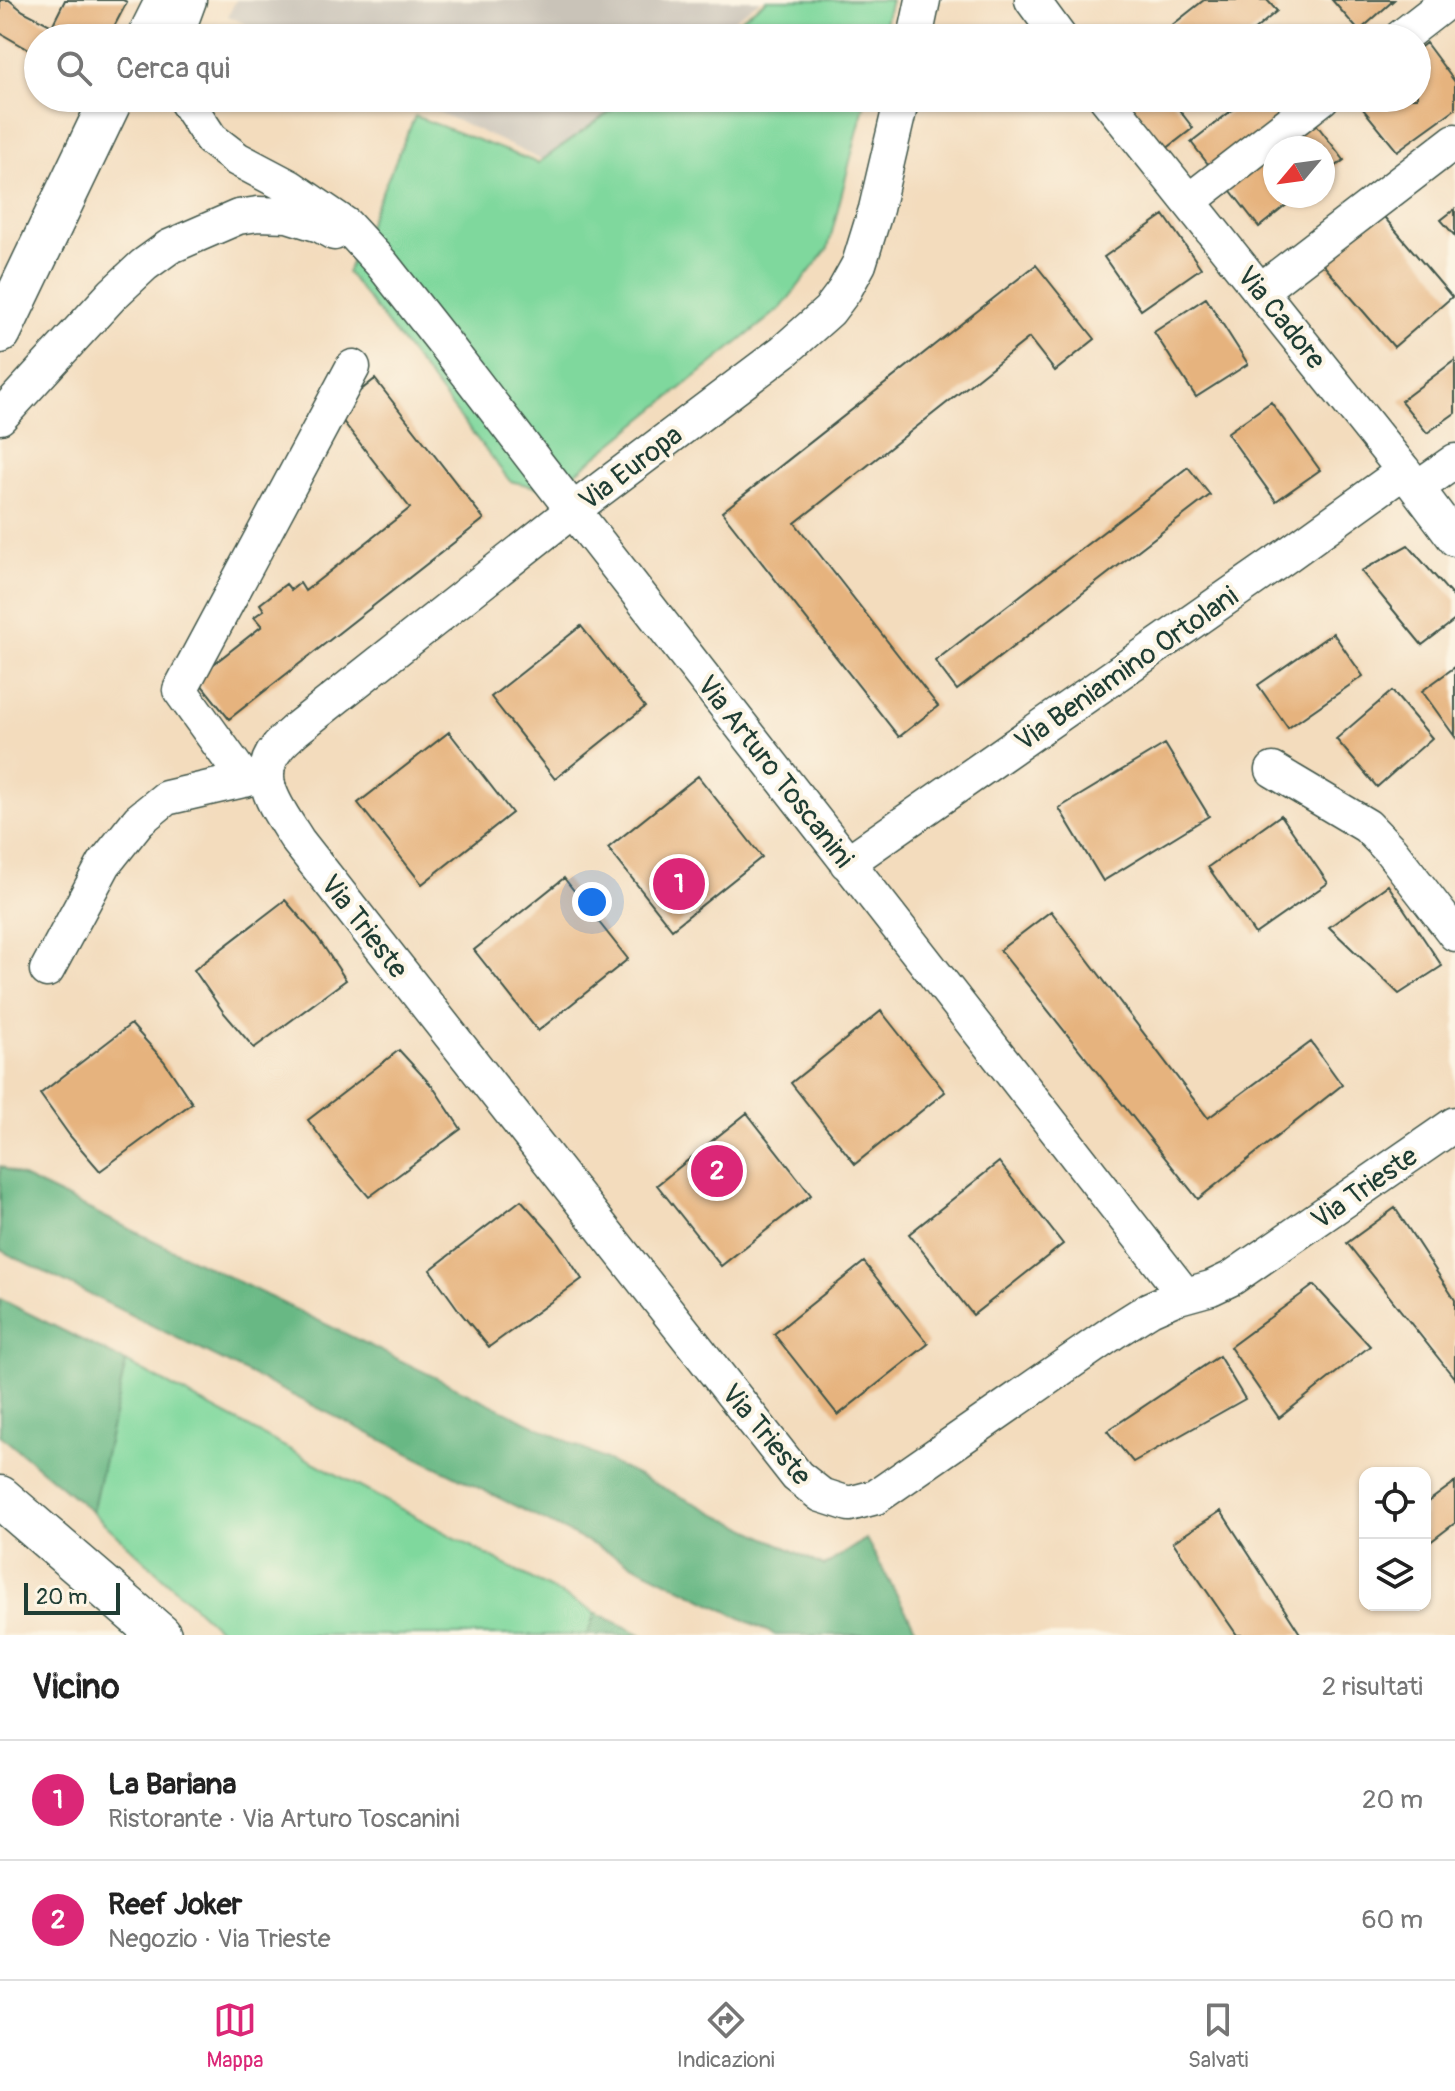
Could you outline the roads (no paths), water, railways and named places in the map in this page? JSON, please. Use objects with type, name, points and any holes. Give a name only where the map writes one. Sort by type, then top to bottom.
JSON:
[{"type":"main road","points":[[142,24],[152,0]]},
{"type":"main road","points":[[155,24],[167,0]]},
{"type":"main road","points":[[0,332],[105,112]]},
{"type":"main road","points":[[0,1497],[160,1635]]},
{"type":"street","points":[[180,24],[189,0]]},
{"type":"street","points":[[918,24],[923,0]]},
{"type":"street","points":[[1032,0],[1050,24]]},
{"type":"street","points":[[1418,24],[1449,0]]},
{"type":"street","name":"Via Arturo Toscanini","points":[[192,112],[211,139],[237,159],[290,187],[346,225],[382,264],[1185,1295]]},
{"type":"street","name":"Via Europa","points":[[256,777],[275,750],[295,730],[573,510],[784,351],[829,311],[859,264],[876,209],[899,112]]},
{"type":"street","name":"Via Cadore","points":[[1117,112],[1455,539]]},
{"type":"street","points":[[1189,201],[1304,112]]},
{"type":"street","points":[[1261,290],[1455,141]]},
{"type":"street","name":"Via Arturo Toscanini","points":[[0,417],[113,294],[144,265],[169,247],[207,229],[238,217],[288,215],[320,225],[365,248]]},
{"type":"street","name":"Via Trieste","points":[[353,367],[180,690],[269,793],[298,841],[797,1476],[821,1495],[849,1504],[876,1497],[1115,1331],[1150,1309],[1232,1278],[1455,1124]]},
{"type":"street","name":"Via Beniamino Ortolani","points":[[847,863],[1286,556],[1411,480],[1455,461]]},
{"type":"street","points":[[1273,770],[1367,826],[1391,851],[1455,934]]},
{"type":"street","points":[[47,970],[104,864],[139,820],[166,798],[256,777]]},
{"type":"place","name":"La Bariana","points":[[679,884]]},
{"type":"place","name":"Reef Joker","points":[[717,1171]]}]
